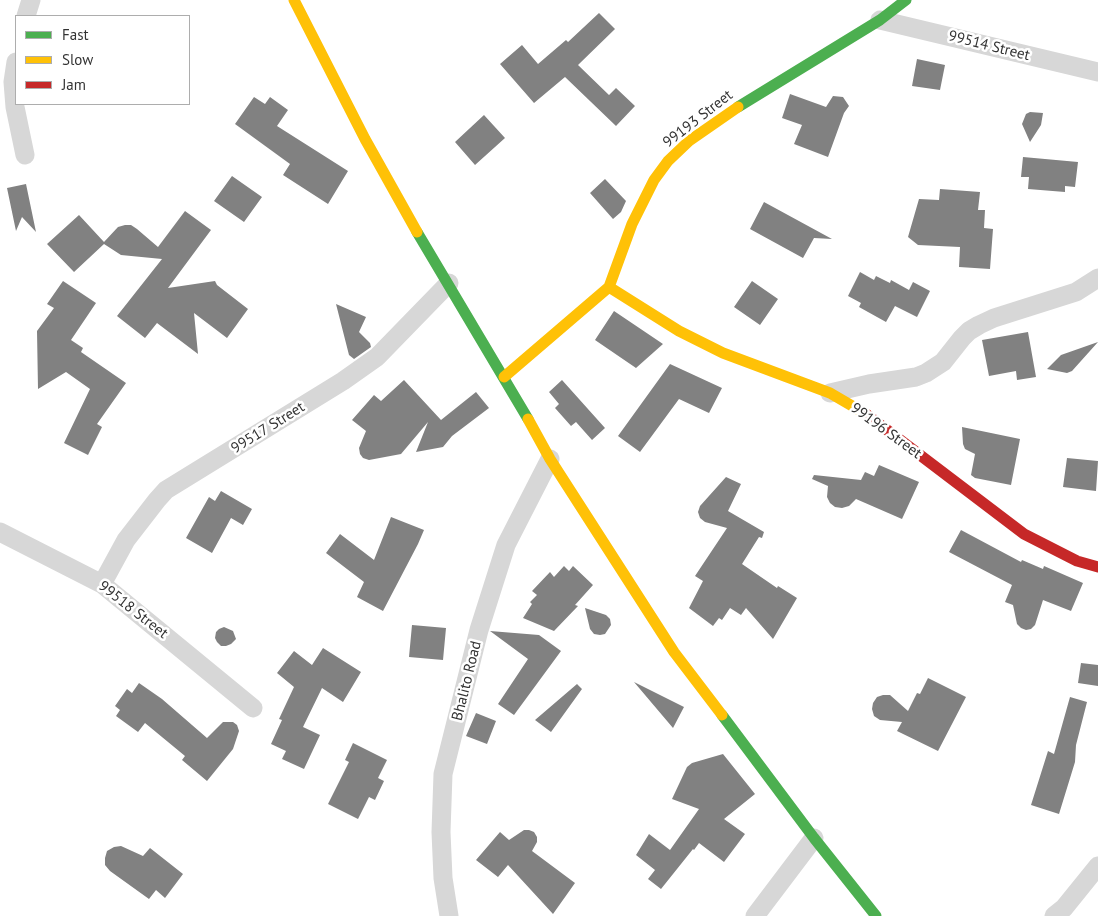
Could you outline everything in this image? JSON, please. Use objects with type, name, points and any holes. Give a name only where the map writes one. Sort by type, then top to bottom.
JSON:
[{"type":"street","points":[[26,15],[31,0]]},
{"type":"street","points":[[294,0],[365,139],[550,459],[674,652],[814,838],[876,916]]},
{"type":"street","name":"99193 Street","points":[[609,287],[622,249],[642,203],[654,180],[668,161],[689,141],[726,114],[880,20],[906,0]]},
{"type":"street","name":"99514 Street","points":[[880,20],[1098,72]]},
{"type":"street","points":[[15,69],[13,82],[14,107],[25,155]]},
{"type":"street","points":[[830,392],[916,377],[926,373],[943,362],[962,338],[979,325],[994,318],[1076,292],[1098,278]]},
{"type":"street","name":"99517 Street","points":[[102,584],[126,540],[166,490],[343,381],[378,357],[449,283]]},
{"type":"street","points":[[504,377],[609,287]]},
{"type":"street","name":"99196 Street","points":[[609,287],[679,331],[723,353],[830,392],[864,412],[1024,534],[1078,561],[1098,567]]},
{"type":"street","name":"Bhalito Road","points":[[448,916],[443,878],[441,832],[443,774],[480,630],[506,545],[550,459]]},
{"type":"street","name":"99518 Street","points":[[0,532],[102,584],[253,708]]},
{"type":"street","points":[[755,916],[814,838]]},
{"type":"street","points":[[1054,916],[1064,908],[1098,866]]},
{"type":"building","points":[[599,13],[615,29],[578,65],[609,95],[616,88],[635,106],[616,126],[565,77],[534,103],[500,64],[522,45],[538,64],[566,40],[568,42]]},
{"type":"building","points":[[917,59],[945,65],[940,90],[912,86]]},
{"type":"building","points":[[790,94],[826,107],[833,96],[843,97],[849,106],[844,113],[828,157],[794,144],[802,125],[782,118]]},
{"type":"building","points":[[254,97],[265,104],[270,97],[288,110],[277,126],[348,171],[328,204],[283,175],[290,164],[235,124]]},
{"type":"building","points":[[1030,112],[1043,113],[1041,125],[1030,142],[1022,124],[1026,114]]},
{"type":"building","points":[[484,115],[505,138],[475,165],[455,142]]},
{"type":"building","points":[[1023,157],[1078,162],[1075,187],[1065,186],[1065,192],[1028,189],[1029,177],[1021,177]]},
{"type":"building","points":[[232,176],[262,197],[244,222],[214,201]]},
{"type":"building","points":[[605,179],[626,201],[621,212],[613,219],[590,193]]},
{"type":"building","points":[[26,184],[36,232],[22,217],[16,231],[7,188]]},
{"type":"building","points":[[940,189],[980,192],[978,210],[985,210],[984,228],[993,229],[990,269],[959,267],[960,247],[918,245],[908,237],[919,199],[939,200]]},
{"type":"building","points":[[764,202],[832,239],[814,238],[803,258],[750,229]]},
{"type":"building","points":[[185,211],[211,230],[168,288],[215,281],[217,285],[248,309],[227,338],[194,313],[198,354],[157,323],[145,338],[117,316],[162,259],[121,255],[104,244],[74,272],[47,244],[79,215],[104,242],[118,227],[131,225],[158,247]]},
{"type":"building","points":[[860,272],[874,280],[876,276],[890,283],[891,280],[909,290],[913,282],[930,291],[917,317],[895,306],[886,322],[859,307],[861,303],[848,296]]},
{"type":"building","points":[[63,281],[96,303],[71,340],[83,348],[81,352],[126,383],[97,424],[102,427],[88,455],[64,443],[90,389],[66,372],[38,389],[37,331],[54,308],[47,304]]},
{"type":"building","points":[[752,281],[778,299],[760,325],[734,307]]},
{"type":"building","points":[[336,304],[366,317],[359,332],[370,343],[371,347],[354,359],[349,355]]},
{"type":"building","points":[[614,311],[663,344],[636,368],[595,340]]},
{"type":"building","points":[[1028,332],[1036,377],[1017,380],[1016,371],[989,376],[982,340]]},
{"type":"building","points":[[1098,342],[1072,371],[1067,373],[1047,369],[1061,355]]},
{"type":"building","points":[[670,364],[722,388],[709,413],[679,399],[640,452],[618,436]]},
{"type":"building","points":[[404,380],[441,420],[476,392],[489,408],[452,436],[443,447],[416,452],[428,422],[401,454],[369,460],[363,458],[359,448],[366,431],[352,420],[374,395],[381,401]]},
{"type":"building","points":[[562,380],[605,428],[592,440],[576,422],[571,426],[555,408],[559,404],[549,392]]},
{"type":"building","points":[[962,427],[1020,439],[1011,485],[975,478],[971,475],[975,454],[965,449]]},
{"type":"building","points":[[1067,458],[1098,461],[1096,491],[1063,487]]},
{"type":"building","points":[[879,465],[919,482],[902,519],[856,499],[849,506],[835,507],[827,497],[828,486],[812,479],[814,475],[861,480],[865,472],[874,476]]},
{"type":"building","points":[[726,477],[741,484],[728,511],[764,532],[762,538],[759,537],[742,564],[777,588],[778,586],[797,598],[773,639],[746,608],[741,615],[730,608],[722,620],[719,618],[713,626],[689,608],[703,581],[695,576],[727,528],[705,522],[700,518],[698,512],[700,506]]},
{"type":"building","points":[[221,491],[252,509],[243,525],[231,518],[212,553],[186,538],[209,497],[215,501]]},
{"type":"building","points":[[391,517],[424,530],[383,611],[357,597],[364,582],[326,553],[340,534],[374,560]]},
{"type":"building","points":[[961,530],[1021,562],[1022,560],[1043,569],[1044,566],[1083,583],[1071,611],[1043,600],[1035,625],[1031,629],[1021,628],[1017,624],[1013,605],[1005,602],[1012,585],[949,552]]},
{"type":"building","points":[[564,566],[569,571],[573,566],[593,585],[575,605],[578,606],[554,631],[523,618],[532,604],[530,602],[537,595],[532,591],[550,572],[554,577]]},
{"type":"building","points":[[585,608],[606,615],[610,619],[611,625],[605,634],[594,634],[590,629]]},
{"type":"building","points":[[412,625],[446,628],[443,660],[409,657]]},
{"type":"building","points":[[224,627],[233,631],[236,639],[231,644],[221,646],[215,638],[216,632]]},
{"type":"building","points":[[490,631],[539,635],[561,651],[514,715],[498,704],[528,659]]},
{"type":"building","points":[[323,648],[361,672],[343,702],[322,688],[303,727],[320,735],[304,769],[282,759],[286,751],[271,744],[282,720],[279,719],[294,687],[277,673],[294,651],[312,665]]},
{"type":"building","points":[[1081,663],[1098,665],[1098,686],[1078,683]]},
{"type":"building","points":[[928,678],[966,697],[938,751],[897,731],[902,722],[880,720],[874,716],[872,709],[877,697],[890,695],[908,711],[917,693],[920,694]]},
{"type":"building","points":[[634,682],[684,707],[673,728]]},
{"type":"building","points":[[139,683],[162,699],[207,738],[223,722],[233,722],[237,725],[239,731],[233,749],[207,781],[182,760],[185,756],[145,723],[138,732],[116,716],[120,710],[115,706],[127,689],[132,693]]},
{"type":"building","points":[[577,684],[582,689],[551,732],[535,720]]},
{"type":"building","points":[[1070,697],[1087,702],[1076,745],[1075,762],[1059,814],[1031,805],[1048,751],[1054,754]]},
{"type":"building","points":[[476,713],[496,721],[487,744],[466,736]]},
{"type":"building","points":[[353,743],[387,760],[378,778],[384,781],[375,800],[369,797],[358,819],[328,804],[349,762],[345,760]]},
{"type":"building","points":[[723,754],[755,794],[724,819],[745,834],[724,862],[699,843],[661,889],[648,879],[655,870],[636,855],[649,834],[670,850],[699,809],[672,799],[687,767],[692,763]]},
{"type":"building","points":[[524,830],[534,832],[537,837],[537,842],[532,851],[575,883],[553,914],[508,865],[498,877],[476,860],[500,832],[509,840]]},
{"type":"building","points":[[121,846],[143,856],[150,848],[183,874],[165,898],[156,890],[149,899],[110,871],[105,865],[107,851]]},
{"type":"traffic: fast","points":[[738,107],[880,20],[906,0]]},
{"type":"traffic: fast","points":[[417,232],[528,419]]},
{"type":"traffic: fast","points":[[722,715],[814,838],[876,916]]},
{"type":"traffic: slow","points":[[294,0],[365,139],[417,232]]},
{"type":"traffic: slow","points":[[504,377],[609,287],[632,224],[654,180],[668,161],[689,141],[738,107]]},
{"type":"traffic: slow","points":[[609,287],[679,331],[723,353],[830,393],[866,414]]},
{"type":"traffic: slow","points":[[528,419],[550,459],[674,652],[722,715]]},
{"type":"traffic: jam","points":[[866,414],[1024,534],[1077,561],[1098,567]]}]
